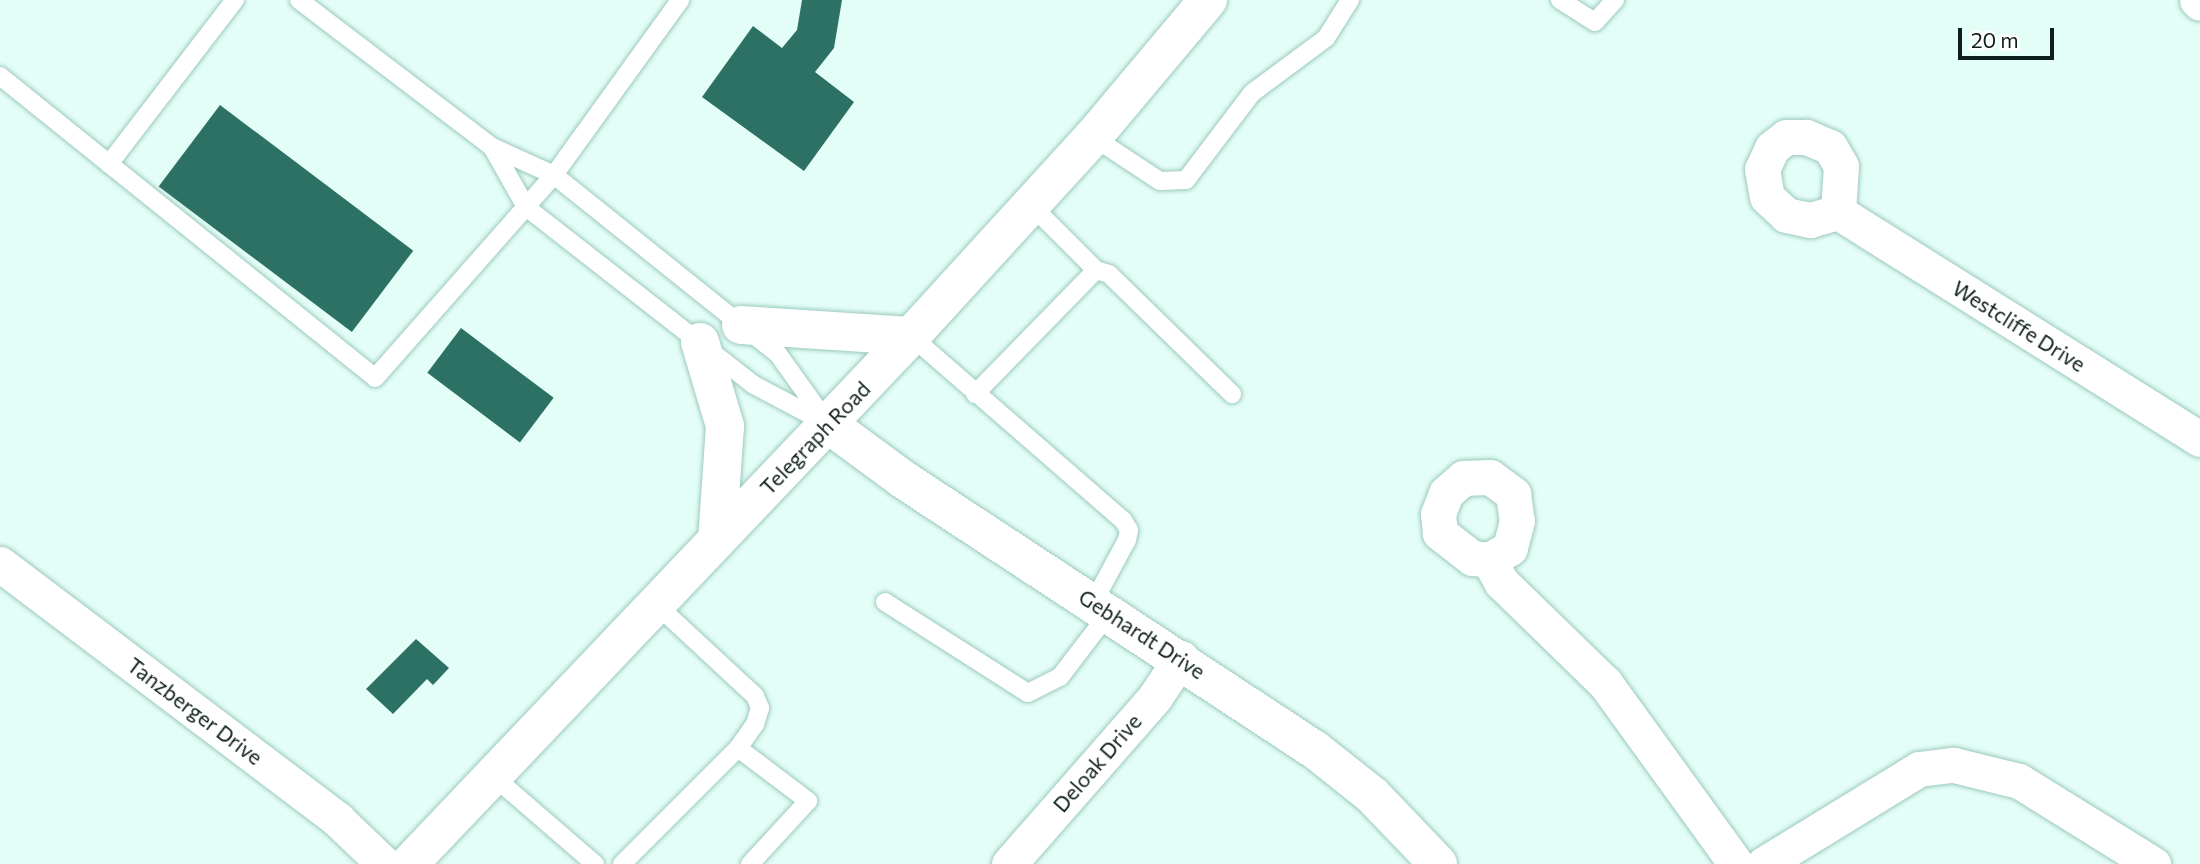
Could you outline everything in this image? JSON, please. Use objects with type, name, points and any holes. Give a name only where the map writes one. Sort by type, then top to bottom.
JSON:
[{"type":"main road","name":"Telegraph Road","points":[[410,864],[911,336],[1093,137],[1208,0]]},
{"type":"main road","points":[[741,325],[911,336]]},
{"type":"main road","points":[[700,342],[725,426],[718,539]]},
{"type":"main road","name":"Gebhardt Drive","points":[[828,424],[904,480],[1181,658],[1314,748],[1373,796],[1438,864]]},
{"type":"street","name":"Westcliffe Drive","points":[[1838,212],[2200,439]]},
{"type":"street","points":[[1489,560],[1502,583],[1605,683],[1737,864]]},
{"type":"street","name":"Tanzberger Drive","points":[[0,564],[338,820],[384,864]]},
{"type":"street","name":"Deloak Drive","points":[[1009,864],[1155,697],[1181,658]]},
{"type":"street","points":[[1763,864],[1919,769],[1954,765],[2019,781],[2153,864]]},
{"type":"lane","points":[[109,164],[235,0]]},
{"type":"lane","points":[[299,0],[492,147],[554,175],[778,354],[828,424]]},
{"type":"lane","points":[[0,76],[375,378],[554,175],[680,0]]},
{"type":"lane","points":[[1093,137],[1160,181],[1186,180],[1252,93],[1325,38],[1350,0]]},
{"type":"lane","points":[[1560,0],[1595,22],[1615,0]]},
{"type":"lane","points":[[492,147],[526,207],[754,385],[828,424]]},
{"type":"lane","points":[[1031,205],[1096,270],[1109,274],[1231,394]]},
{"type":"lane","points":[[975,394],[1096,270]]},
{"type":"lane","points":[[885,602],[1028,693],[1060,677],[1101,608],[1129,530],[1123,520],[911,336]]},
{"type":"lane","points":[[622,864],[738,748],[755,724],[760,708],[755,696],[657,605]]},
{"type":"lane","points":[[738,748],[807,802],[750,864]]},
{"type":"lane","points":[[492,776],[595,864]]},
{"type":"building","points":[[802,0],[842,0],[834,48],[815,72],[854,102],[804,171],[702,97],[753,26],[782,48],[797,30]]},
{"type":"building","points":[[220,105],[413,251],[352,332],[159,186]]},
{"type":"building","points":[[461,328],[554,398],[520,443],[427,373]]},
{"type":"building","points":[[416,639],[449,668],[433,685],[427,679],[393,714],[366,689]]}]
